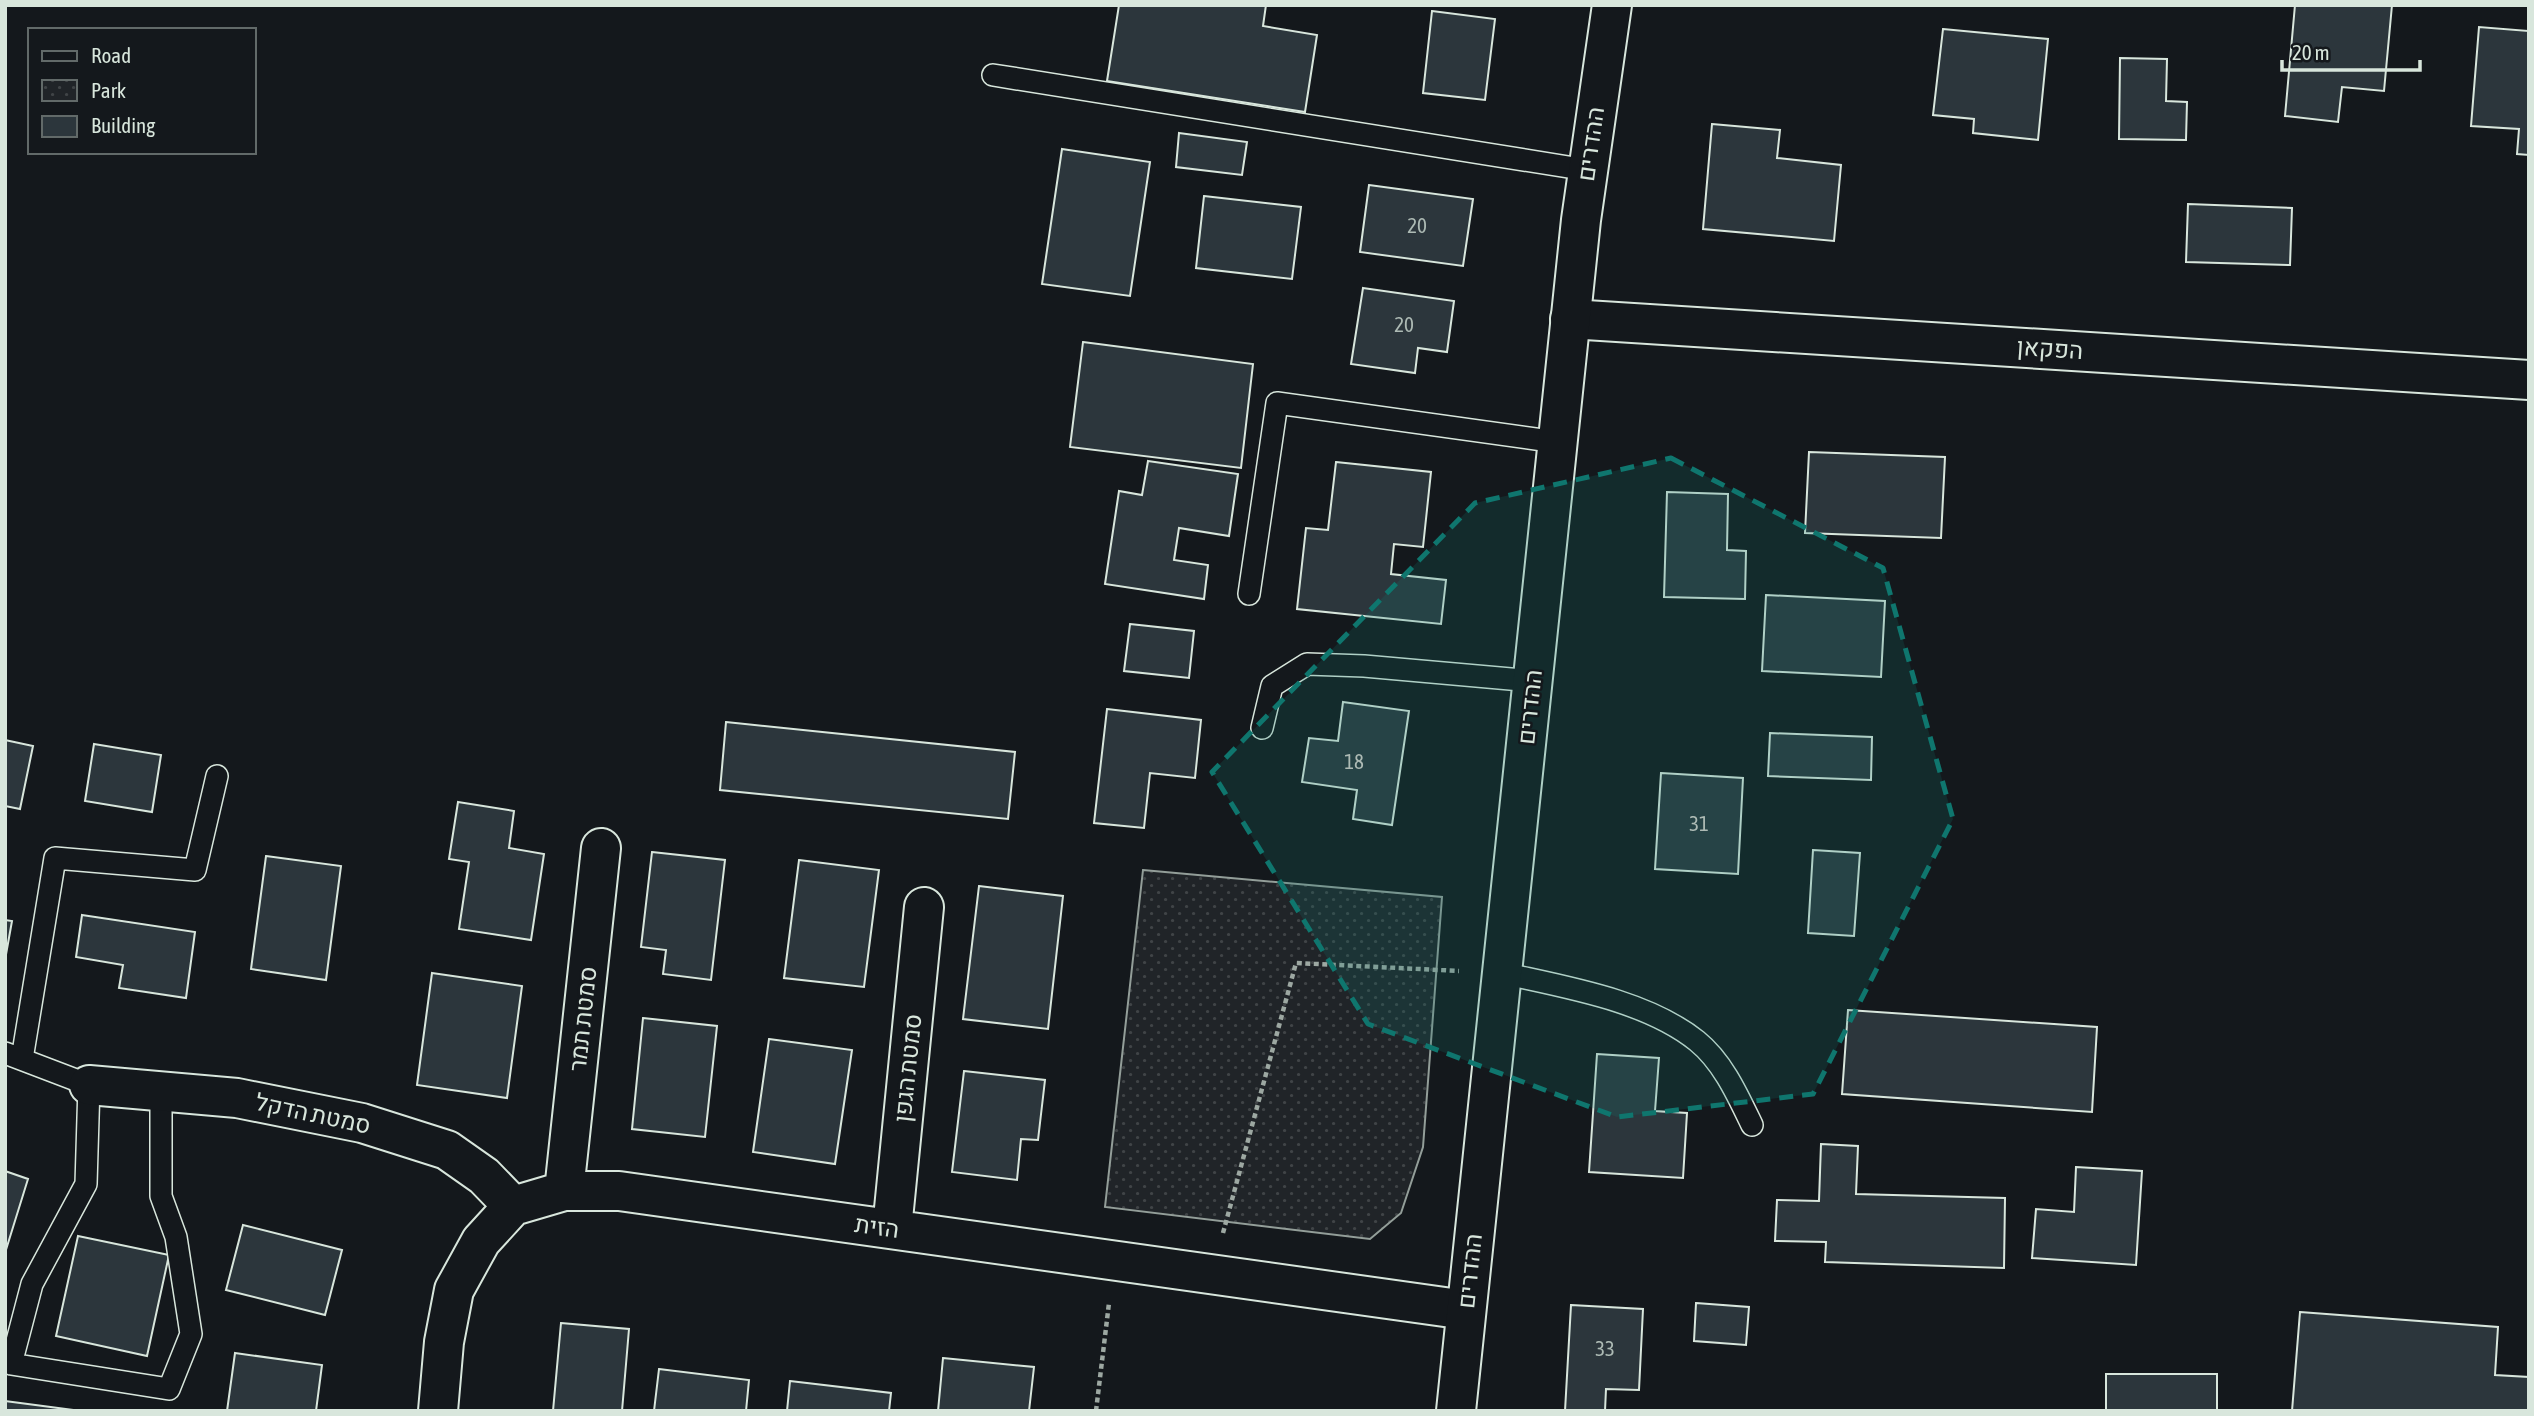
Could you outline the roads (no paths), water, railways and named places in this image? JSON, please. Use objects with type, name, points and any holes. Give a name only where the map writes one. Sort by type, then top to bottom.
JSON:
[{"type":"street","name":"ההדרים","points":[[1456,1411],[1570,319],[1587,170],[1612,5]]},
{"type":"street","name":"הפקאן","points":[[1570,319],[2529,380]]},
{"type":"street","name":"סמטת תמר","points":[[564,1191],[601,848]]},
{"type":"street","name":"סמטת הגפן","points":[[892,1229],[924,907]]},
{"type":"street","name":"סמטת הדקל","points":[[89,1085],[237,1098],[362,1122],[447,1150],[484,1176],[513,1206]]},
{"type":"street","name":"הזית","points":[[513,1206],[564,1191],[619,1191],[1466,1310]]},
{"type":"street","points":[[438,1411],[444,1342],[454,1290],[481,1241],[513,1206]]},
{"type":"lane","points":[[993,75],[1587,170]]},
{"type":"lane","points":[[1249,594],[1277,403],[1557,442]]},
{"type":"lane","points":[[1262,728],[1272,686],[1307,664],[1364,666],[1532,681]]},
{"type":"lane","points":[[161,1091],[161,1196],[176,1237],[191,1334],[169,1389],[10,1364],[32,1284],[86,1184],[89,1085],[13,1056],[55,858],[195,870],[217,776]]},
{"type":"lane","points":[[1502,973],[1600,996],[1652,1014],[1698,1041],[1728,1077],[1752,1125]]}]
